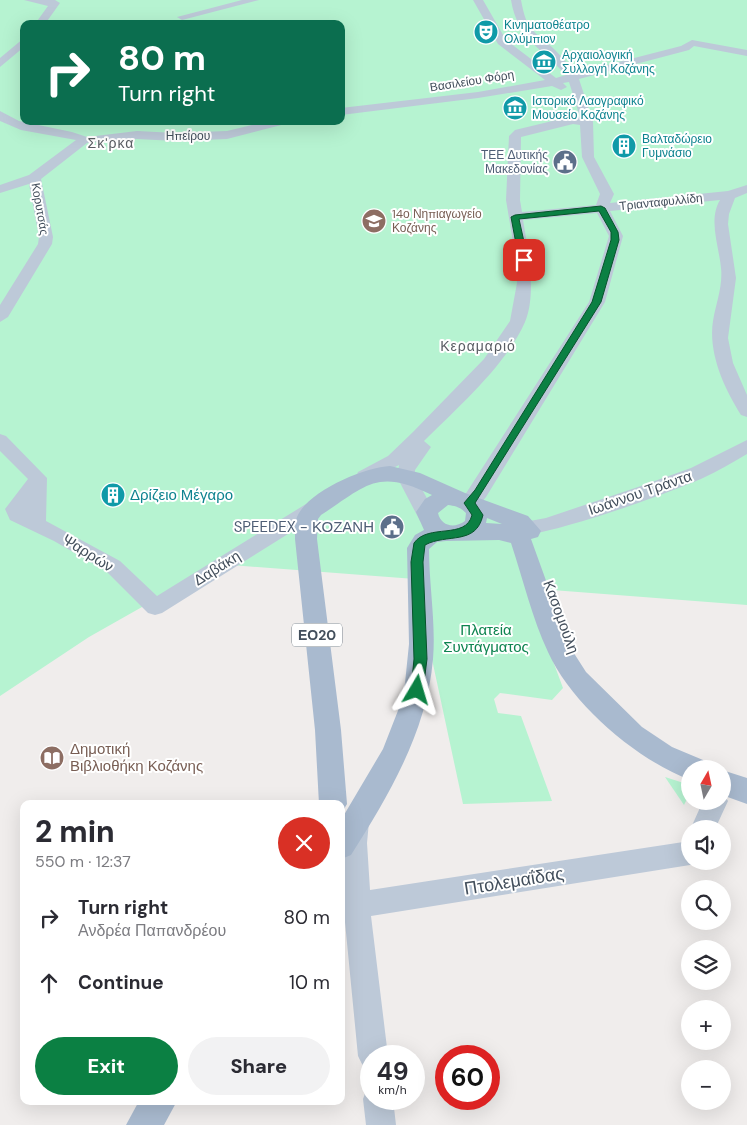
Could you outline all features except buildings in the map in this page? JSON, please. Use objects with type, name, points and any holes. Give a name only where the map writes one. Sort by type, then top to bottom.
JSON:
[{"type":"main road","points":[[313,509],[365,477],[384,474],[406,477],[520,522],[528,528]]},
{"type":"main road","points":[[348,817],[394,751],[417,690],[421,641],[418,548],[420,543],[428,537],[454,533],[473,528],[477,522],[476,512],[463,501],[444,498],[428,509],[427,516],[434,528],[454,533]]},
{"type":"main road","name":"ΕΟ20","points":[[313,509],[308,519],[306,539],[328,730],[344,800]]},
{"type":"main road","name":"Κασομούλη","points":[[528,528],[575,658],[610,698],[681,761]]},
{"type":"main road","name":"Κασομούλη","points":[[454,533],[501,532],[516,535],[523,544],[560,650],[577,679],[633,735],[656,751],[681,763]]},
{"type":"main road","name":"ΕΟ20","points":[[345,804],[348,817]]},
{"type":"main road","points":[[143,1125],[157,1105]]},
{"type":"street","points":[[30,0],[66,1]]},
{"type":"street","points":[[196,3],[183,12],[182,17],[254,0]]},
{"type":"street","points":[[478,0],[502,42],[574,99],[578,114],[573,120]]},
{"type":"street","points":[[463,501],[479,492],[597,302],[616,236],[604,203],[607,194],[588,157],[587,122],[573,77],[555,55],[530,37],[519,18],[516,0]]},
{"type":"street","points":[[42,20],[51,2]]},
{"type":"street","name":"Βασιλείου Φόρη","points":[[345,112],[478,96],[554,82],[685,48],[692,43],[747,53]]},
{"type":"street","points":[[0,64],[20,45]]},
{"type":"street","points":[[0,115],[14,125],[58,132],[84,140]]},
{"type":"street","points":[[365,477],[397,457],[449,406],[506,342],[520,315],[524,283],[524,260],[515,217],[512,175],[515,136],[519,133],[573,120],[587,122]]},
{"type":"street","name":"Ηπείρου","points":[[84,140],[137,135],[176,137],[227,135],[268,125]]},
{"type":"street","name":"Κορυτσάς","points":[[0,317],[45,244],[46,237],[34,178],[84,140]]},
{"type":"street","points":[[0,189],[34,178]]},
{"type":"street","name":"Τριανταφυλλίδη","points":[[515,217],[604,203],[623,206],[730,195],[747,189]]},
{"type":"street","points":[[730,195],[726,200],[721,220],[728,278],[721,313],[720,344],[731,379],[747,411]]},
{"type":"street","points":[[427,516],[406,477],[407,466],[445,416],[449,406]]},
{"type":"street","points":[[0,440],[38,478],[39,491],[35,519],[39,525]]},
{"type":"street","name":"Ιωάννου Τράντα","points":[[501,532],[547,525],[697,473],[747,446]]},
{"type":"street","name":"Ψαρρών","points":[[38,478],[15,509],[17,515],[113,566],[155,606]]},
{"type":"street","name":"Δαβάκη","points":[[155,606],[313,509]]},
{"type":"street","points":[[279,529],[294,528],[306,539]]},
{"type":"street","points":[[348,817],[347,879],[349,899],[371,1045]]},
{"type":"street","name":"Πτολεμαΐδας","points":[[349,899],[681,854]]},
{"type":"street","points":[[379,1110],[380,1125]]},
{"type":"green space","name":"Πλατεία Συντάγματος","points":[[0,0],[747,0],[747,605],[526,588],[563,688],[552,700],[500,693],[494,699],[498,713],[521,716],[552,801],[463,804],[430,650],[428,580],[218,564],[89,637],[0,696]]},
{"type":"green space","points":[[665,777],[681,782],[681,801]]},
{"type":"place","name":"Κινηματοθέατρο Ολύμπιον","points":[[486,32]]},
{"type":"place","name":"Αρχαιολογική Συλλογή Κοζάνης","points":[[544,62]]},
{"type":"place","name":"Ιστορικό Λαογραφικό Μουσείο Κοζάνης","points":[[515,108]]},
{"type":"place","name":"Βαλταδώρειο Γυμνάσιο","points":[[624,146]]},
{"type":"place","name":"ΤΕΕ Δυτικής Μακεδονίας","points":[[565,162]]},
{"type":"place","name":"14ο Νηπιαγωγείο Κοζάνης","points":[[374,221]]},
{"type":"place","name":"Δρίζειο Μέγαρο","points":[[113,495]]},
{"type":"place","name":"SPEEDEX - ΚΟΖΑΝΗ","points":[[392,527]]},
{"type":"place","name":"Δημοτική Βιβλιοθήκη Κοζάνης","points":[[52,758]]},
{"type":"district","name":"Σκ'ρκα","points":[[111,143]]},
{"type":"district","name":"Κεραμαριό","points":[[478,346]]},
{"type":"route","points":[[417,690],[421,659],[417,562],[420,543],[434,535],[466,532],[473,528],[477,522],[475,509],[470,503],[479,492],[597,302],[616,236],[601,208],[515,217],[524,260]]}]
